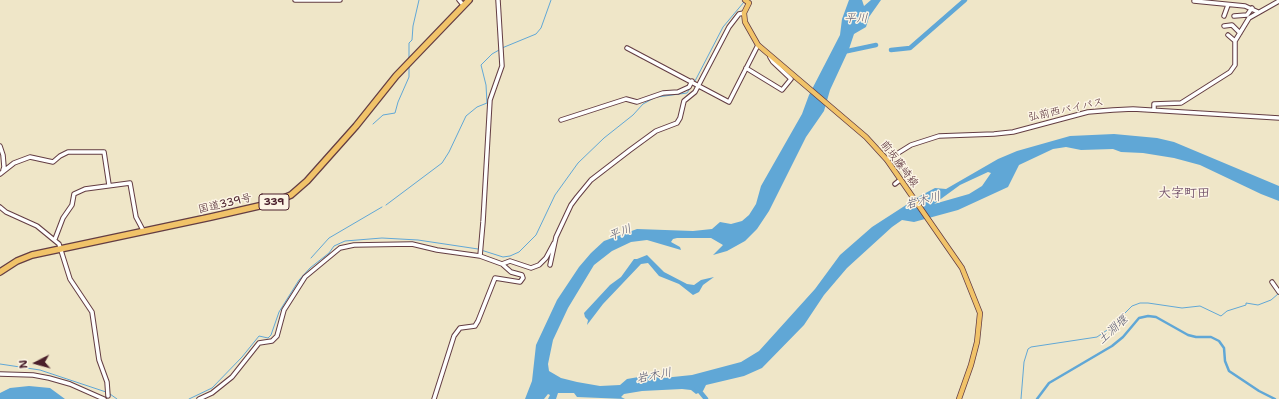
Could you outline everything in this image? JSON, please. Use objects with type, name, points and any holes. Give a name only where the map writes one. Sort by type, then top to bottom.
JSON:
[{"type":"highway","name":"国道339号","points":[[0,272],[10,264],[24,258],[272,203],[295,192],[356,126],[396,76],[469,0]]},
{"type":"main road","points":[[744,13],[748,1]]},
{"type":"main road","name":"前坂藤崎線","points":[[744,13],[747,27],[758,45],[770,57],[866,137],[887,160],[952,252],[965,273],[980,313],[977,342],[971,365],[959,399]]},
{"type":"street","points":[[295,0],[340,0]]},
{"type":"street","points":[[459,0],[464,6]]},
{"type":"street","points":[[480,256],[490,100],[502,66],[498,0]]},
{"type":"street","points":[[1224,16],[1234,0]]},
{"type":"street","points":[[1194,1],[1212,1],[1252,8],[1258,12]]},
{"type":"street","points":[[1154,110],[1154,104],[1181,104],[1230,72],[1235,65],[1235,41],[1249,18],[1279,1]]},
{"type":"street","points":[[1234,16],[1247,15],[1252,8]]},
{"type":"street","points":[[561,120],[626,99],[638,102],[662,93],[678,92],[689,87],[695,83],[728,27],[739,14],[744,13]]},
{"type":"street","points":[[1224,26],[1232,25],[1240,34]]},
{"type":"street","points":[[1228,35],[1235,41]]},
{"type":"street","points":[[627,48],[695,83],[726,102],[730,102],[758,45]]},
{"type":"street","points":[[746,68],[782,90],[791,79],[773,62],[770,57]]},
{"type":"street","points":[[502,264],[510,262],[531,268],[540,265],[554,244],[571,205],[591,180],[656,132],[677,122],[680,118],[684,101],[695,92],[695,83]]},
{"type":"street","name":"弘前西バイパス","points":[[887,160],[911,145],[939,136],[1013,132],[1088,112],[1107,110],[1154,110],[1279,118]]},
{"type":"street","points":[[0,146],[4,167],[1,173]]},
{"type":"street","points":[[1,173],[14,163],[30,157],[53,162],[68,152],[104,152],[109,185]]},
{"type":"street","points":[[895,184],[900,180]]},
{"type":"street","points":[[55,239],[63,218],[70,209],[74,194],[85,189],[130,183],[136,217],[144,232]]},
{"type":"street","points":[[0,207],[10,214],[37,226],[55,239],[61,249],[70,279],[92,312],[99,360],[107,382],[106,398],[70,384],[49,378],[33,375],[0,374]]},
{"type":"street","points":[[199,399],[212,393],[232,377],[260,343],[272,341],[277,336],[284,310],[305,277],[340,248],[346,246],[395,243],[412,244],[437,250],[480,256],[502,264],[511,272],[522,275],[523,278],[520,282],[495,278],[483,312],[478,321],[474,326],[460,328],[454,336],[434,399]]},
{"type":"street","points":[[550,266],[554,244]]},
{"type":"street","points":[[1272,282],[1279,292]]},
{"type":"water","name":"岩木川","points":[[849,0],[862,0],[864,6],[871,0],[881,0],[869,17],[866,27],[854,34],[849,49],[830,90],[824,111],[806,137],[769,211],[757,229],[745,241],[727,251],[713,255],[723,245],[711,238],[673,239],[671,242],[680,247],[681,250],[647,240],[631,242],[612,251],[594,265],[568,308],[553,340],[548,364],[549,371],[561,378],[600,386],[620,385],[627,379],[656,374],[663,378],[692,375],[741,362],[759,351],[815,289],[840,255],[872,227],[920,196],[935,188],[946,189],[998,159],[1017,151],[1070,136],[1114,134],[1157,138],[1174,142],[1279,186],[1279,201],[1200,165],[1174,158],[1143,153],[1121,152],[1113,149],[1081,150],[1066,147],[1053,149],[1019,165],[1008,187],[958,210],[914,222],[902,220],[892,227],[847,268],[824,295],[804,325],[762,368],[744,376],[706,385],[703,391],[696,394],[691,390],[682,389],[642,391],[624,394],[621,397],[625,399],[577,397],[574,393],[558,393],[556,399],[548,399],[550,395],[548,394],[544,399],[525,399],[532,381],[536,345],[557,300],[579,267],[604,241],[637,229],[693,231],[712,229],[720,222],[731,224],[742,221],[749,215],[756,204],[761,186],[802,114],[809,95],[840,35],[842,19]],"holes":[[[988,172],[991,173],[982,186],[969,194],[934,204],[960,185]]]},
{"type":"water","points":[[647,255],[664,272],[687,284],[694,285],[701,280],[714,277],[703,285],[699,292],[693,295],[679,284],[659,276],[648,263],[641,264],[603,304],[587,325],[588,320],[584,313],[610,285],[621,277],[634,259]]},
{"type":"water","points":[[29,386],[50,388],[65,399],[0,399],[0,393],[10,388]]},
{"type":"waterway","points":[[409,59],[409,43],[412,40],[413,26],[419,0]]},
{"type":"waterway","points":[[502,48],[536,34],[541,28],[551,0]]},
{"type":"waterway","points":[[891,50],[910,48],[965,0]]},
{"type":"waterway","points":[[695,81],[723,27],[744,2]]},
{"type":"waterway","points":[[843,52],[876,45]]},
{"type":"waterway","points":[[386,205],[442,163],[449,152],[466,116],[477,107],[487,103],[486,85],[481,65],[492,54],[499,50]]},
{"type":"waterway","points":[[373,124],[383,115],[395,113],[409,77],[409,67]]},
{"type":"waterway","points":[[657,97],[687,93],[693,84]]},
{"type":"waterway","points":[[481,250],[503,257],[519,252],[536,235],[555,195],[578,163],[604,138],[633,115],[643,104],[654,98]]},
{"type":"waterway","points":[[311,258],[329,238],[382,207]]},
{"type":"waterway","points":[[189,399],[212,388],[242,357],[259,336],[268,338],[271,335],[279,312],[299,280],[310,268],[329,253],[334,246],[345,241],[382,238],[418,240],[478,249]]},
{"type":"waterway","points":[[1021,399],[1024,362],[1028,349],[1031,347],[1097,337],[1110,328],[1132,306],[1140,303],[1182,308],[1200,306],[1221,316],[1227,311],[1246,305],[1246,303],[1258,305],[1271,300],[1278,294]]},
{"type":"waterway","name":"土淵堰","points":[[1037,399],[1049,383],[1112,346],[1123,337],[1139,318],[1148,316],[1156,317],[1188,335],[1196,337],[1211,337],[1219,341],[1224,348],[1225,361],[1229,371],[1259,391],[1275,399]]},
{"type":"waterway","points":[[0,364],[40,370],[106,392]]},
{"type":"waterway","points":[[697,388],[706,399]]},
{"type":"waterway","points":[[110,394],[117,399]]},
{"type":"district","name":"大字町田","points":[[1184,194]]},
{"type":"water label","name":"平川","points":[[856,19]]},
{"type":"water label","name":"平川","points":[[620,233]]}]
